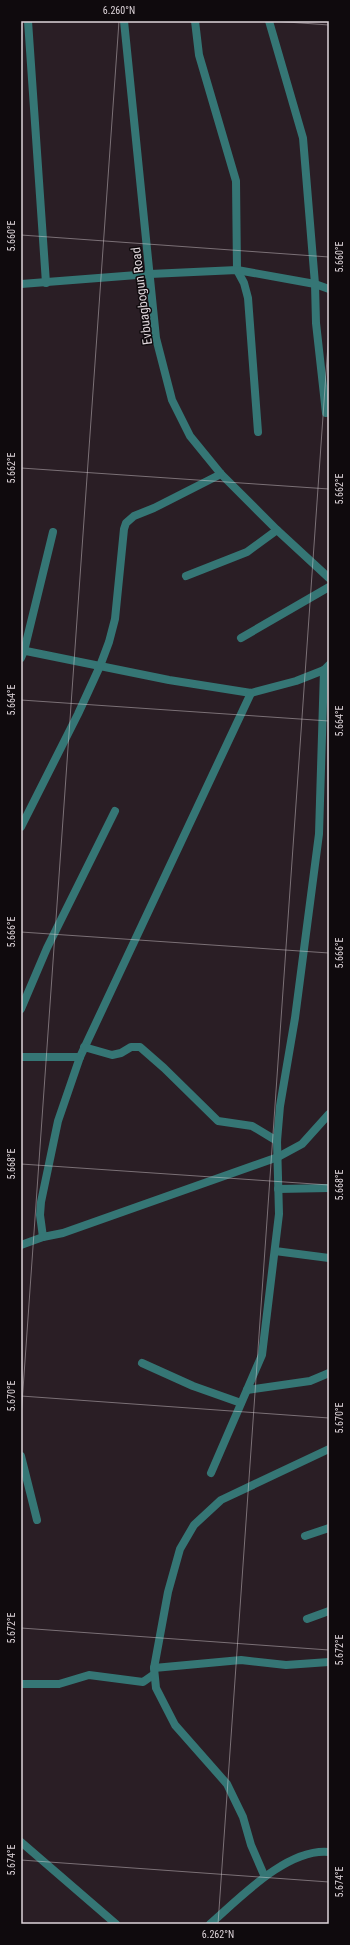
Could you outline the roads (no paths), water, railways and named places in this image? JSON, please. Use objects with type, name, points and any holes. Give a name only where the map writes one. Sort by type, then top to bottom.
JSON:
[{"type":"street","points":[[28,21],[46,283]]},
{"type":"street","name":"Evbuagbogun Road","points":[[124,21],[156,338],[172,400],[190,436],[220,474],[329,578]]},
{"type":"street","points":[[195,21],[199,55],[236,182],[237,270],[244,283],[248,298],[258,432]]},
{"type":"street","points":[[269,21],[303,138],[315,284],[316,323],[326,413]]},
{"type":"street","points":[[21,284],[150,274],[237,270],[315,284],[329,289]]},
{"type":"street","points":[[21,827],[100,666],[115,620],[126,523],[134,516],[154,508],[220,474]]},
{"type":"street","points":[[186,576],[247,552],[277,530]]},
{"type":"street","points":[[54,532],[22,653],[100,666],[169,680],[251,693],[296,682],[326,668],[319,834],[295,1018],[280,1106],[277,1142],[279,1214],[262,1355],[211,1473]]},
{"type":"street","points":[[242,638],[329,587]]},
{"type":"street","points":[[43,1238],[40,1215],[41,1202],[58,1121],[80,1057],[251,693]]},
{"type":"street","points":[[21,1009],[47,948],[115,811]]},
{"type":"street","points":[[84,1048],[116,1055],[132,1047],[140,1047],[164,1068],[218,1121],[226,1123],[235,1122],[252,1126],[277,1142]]},
{"type":"street","points":[[21,1057],[80,1057]]},
{"type":"street","points":[[21,1246],[63,1233],[278,1157],[302,1144],[329,1114]]},
{"type":"street","points":[[278,1189],[329,1188]]},
{"type":"street","points":[[275,1251],[329,1258]]},
{"type":"street","points":[[142,1363],[193,1386],[241,1403]]},
{"type":"street","points":[[247,1390],[310,1381],[329,1373]]},
{"type":"street","points":[[264,1875],[251,1845],[243,1817],[227,1784],[174,1725],[156,1688],[153,1671],[168,1592],[180,1549],[194,1525],[221,1500],[329,1449]]},
{"type":"street","points":[[21,1459],[37,1520]]},
{"type":"street","points":[[305,1536],[329,1528]]},
{"type":"street","points":[[307,1619],[329,1611]]},
{"type":"street","points":[[21,1684],[59,1684],[89,1675],[144,1682],[153,1671],[241,1660],[286,1665],[329,1662]]},
{"type":"street","points":[[21,1842],[116,1924]]},
{"type":"street","points":[[210,1924],[264,1875],[309,1852],[329,1852]]}]
